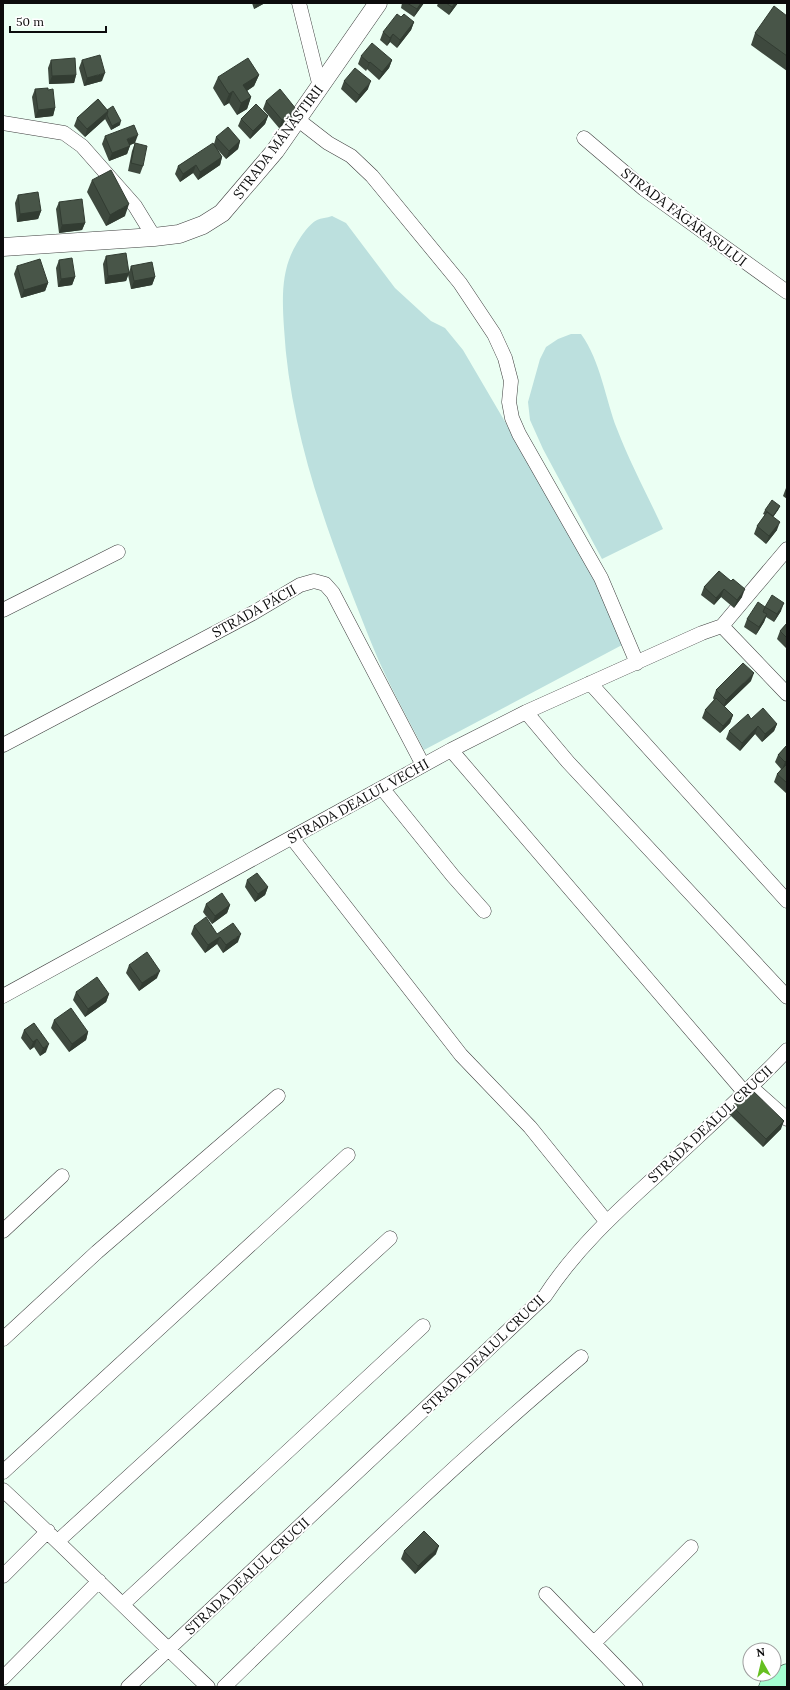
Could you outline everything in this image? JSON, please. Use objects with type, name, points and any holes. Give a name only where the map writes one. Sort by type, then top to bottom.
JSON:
[{"type":"main road","points":[[769,1687],[787,1674]]},
{"type":"street","points":[[299,3],[320,87]]},
{"type":"street","name":"STRADA MĂNĂSTIRII","points":[[3,247],[179,234],[203,225],[222,213],[275,150],[378,3]]},
{"type":"street","points":[[297,119],[328,143],[351,156],[372,176],[460,283],[494,334],[505,358],[510,381],[509,402],[516,429],[601,578],[637,663]]},
{"type":"street","points":[[3,123],[64,133],[82,146],[135,206],[154,237]]},
{"type":"street","name":"STRADA FĂGĂRAȘULUI","points":[[584,138],[644,189],[787,292]]},
{"type":"street","points":[[787,549],[722,626],[787,694]]},
{"type":"street","points":[[3,610],[118,552]]},
{"type":"street","name":"STRADA PĂCII","points":[[3,745],[253,613],[300,585],[314,581],[325,584],[333,593],[424,765]]},
{"type":"street","name":"STRADA DEALUL VECHI","points":[[3,996],[451,750],[526,712],[702,633],[722,626]]},
{"type":"street","points":[[590,683],[787,901]]},
{"type":"street","points":[[526,712],[573,768],[787,997]]},
{"type":"street","points":[[451,750],[748,1090],[787,1119]]},
{"type":"street","points":[[382,788],[453,876],[484,911]]},
{"type":"street","points":[[292,838],[461,1055],[530,1127],[606,1221]]},
{"type":"street","name":"STRADA DEALUL CRUCII","points":[[128,1687],[545,1296],[561,1271],[606,1221],[786,1054]]},
{"type":"street","points":[[3,1339],[97,1252],[278,1096]]},
{"type":"street","points":[[3,1472],[348,1155]]},
{"type":"street","points":[[3,1231],[62,1176]]},
{"type":"street","points":[[3,1576],[53,1536],[390,1238]]},
{"type":"street","points":[[123,1604],[422,1326]]},
{"type":"street","points":[[224,1687],[396,1522],[518,1409],[581,1356]]},
{"type":"street","points":[[3,1490],[53,1536],[168,1650],[208,1687]]},
{"type":"street","points":[[594,1643],[692,1547]]},
{"type":"street","points":[[3,1678],[99,1581]]},
{"type":"street","points":[[546,1594],[636,1687]]},
{"type":"shaded area","points":[[332,216],[346,223],[395,288],[431,321],[445,328],[463,350],[542,485],[599,587],[622,645],[424,750],[379,660],[343,570],[315,490],[295,410],[288,369],[284,328],[283,294],[285,273],[292,253],[306,230],[317,220]]},
{"type":"shaded area","points":[[571,334],[581,334],[588,345],[598,368],[622,442],[663,529],[602,559],[543,449],[530,420],[528,402],[540,359],[546,347],[558,339]]},
{"type":"building","points":[[407,3],[421,3],[417,9]]},
{"type":"building","points":[[446,3],[455,3],[452,7]]},
{"type":"building","points":[[774,6],[787,16],[787,56],[755,33]]},
{"type":"building","points":[[397,14],[401,17],[404,14],[414,22],[400,40],[393,34],[390,38],[383,32]]},
{"type":"building","points":[[372,43],[392,60],[382,72],[361,56]]},
{"type":"building","points":[[100,55],[105,73],[87,78],[82,60]]},
{"type":"building","points":[[75,58],[76,75],[52,76],[51,60]]},
{"type":"building","points":[[248,58],[259,75],[243,85],[251,97],[241,103],[233,91],[229,94],[218,77]]},
{"type":"building","points":[[355,68],[371,81],[359,95],[344,81]]},
{"type":"building","points":[[48,88],[48,90],[53,89],[55,108],[38,110],[35,89]]},
{"type":"building","points":[[280,89],[296,109],[282,120],[266,101]]},
{"type":"building","points":[[98,99],[108,111],[87,129],[77,118]]},
{"type":"building","points":[[256,104],[268,116],[253,131],[241,119]]},
{"type":"building","points":[[113,106],[121,121],[112,126],[107,115],[107,110]]},
{"type":"building","points":[[134,125],[138,135],[127,139],[130,146],[112,153],[105,136]]},
{"type":"building","points":[[228,127],[240,141],[229,151],[216,137]]},
{"type":"building","points":[[135,143],[147,146],[143,166],[131,163]]},
{"type":"building","points":[[213,143],[222,157],[200,172],[196,165],[183,174],[178,166]]},
{"type":"building","points":[[111,170],[129,204],[110,215],[92,180]]},
{"type":"building","points":[[38,192],[41,211],[20,214],[18,195]]},
{"type":"building","points":[[82,199],[85,223],[62,225],[59,202]]},
{"type":"building","points":[[126,253],[129,273],[108,276],[106,256]]},
{"type":"building","points":[[72,258],[75,277],[61,279],[59,260]]},
{"type":"building","points":[[40,259],[48,283],[24,290],[17,266]]},
{"type":"building","points":[[152,262],[155,277],[134,281],[131,266]]},
{"type":"building","points":[[772,500],[780,506],[773,516],[765,510]]},
{"type":"building","points":[[767,512],[780,522],[769,536],[757,526]]},
{"type":"building","points":[[719,571],[731,581],[733,579],[745,589],[737,600],[724,589],[716,598],[704,587]]},
{"type":"building","points":[[772,595],[784,603],[777,614],[765,607]]},
{"type":"building","points":[[758,602],[765,607],[763,612],[767,614],[759,627],[747,619]]},
{"type":"building","points":[[787,623],[787,638],[780,631]]},
{"type":"building","points":[[743,663],[754,673],[726,700],[716,690]]},
{"type":"building","points":[[716,698],[733,715],[723,726],[705,710]]},
{"type":"building","points":[[763,708],[777,724],[765,734],[758,726],[742,743],[729,731],[748,714],[751,719]]},
{"type":"building","points":[[787,745],[787,760],[785,762],[778,755]]},
{"type":"building","points":[[787,764],[787,783],[777,774]]},
{"type":"building","points":[[257,873],[268,887],[258,894],[247,880]]},
{"type":"building","points":[[222,893],[230,905],[215,916],[206,904]]},
{"type":"building","points":[[206,917],[217,934],[233,923],[241,934],[226,945],[220,937],[208,945],[194,926]]},
{"type":"building","points":[[147,952],[160,971],[142,983],[129,965]]},
{"type":"building","points":[[97,977],[109,994],[88,1009],[76,992]]},
{"type":"building","points":[[71,1008],[88,1032],[72,1044],[54,1020]]},
{"type":"building","points":[[34,1023],[49,1044],[43,1048],[37,1039],[33,1042],[24,1030]]},
{"type":"building","points":[[750,1088],[784,1121],[766,1139],[732,1106]]},
{"type":"building","points":[[424,1531],[439,1546],[418,1566],[404,1551]]}]
